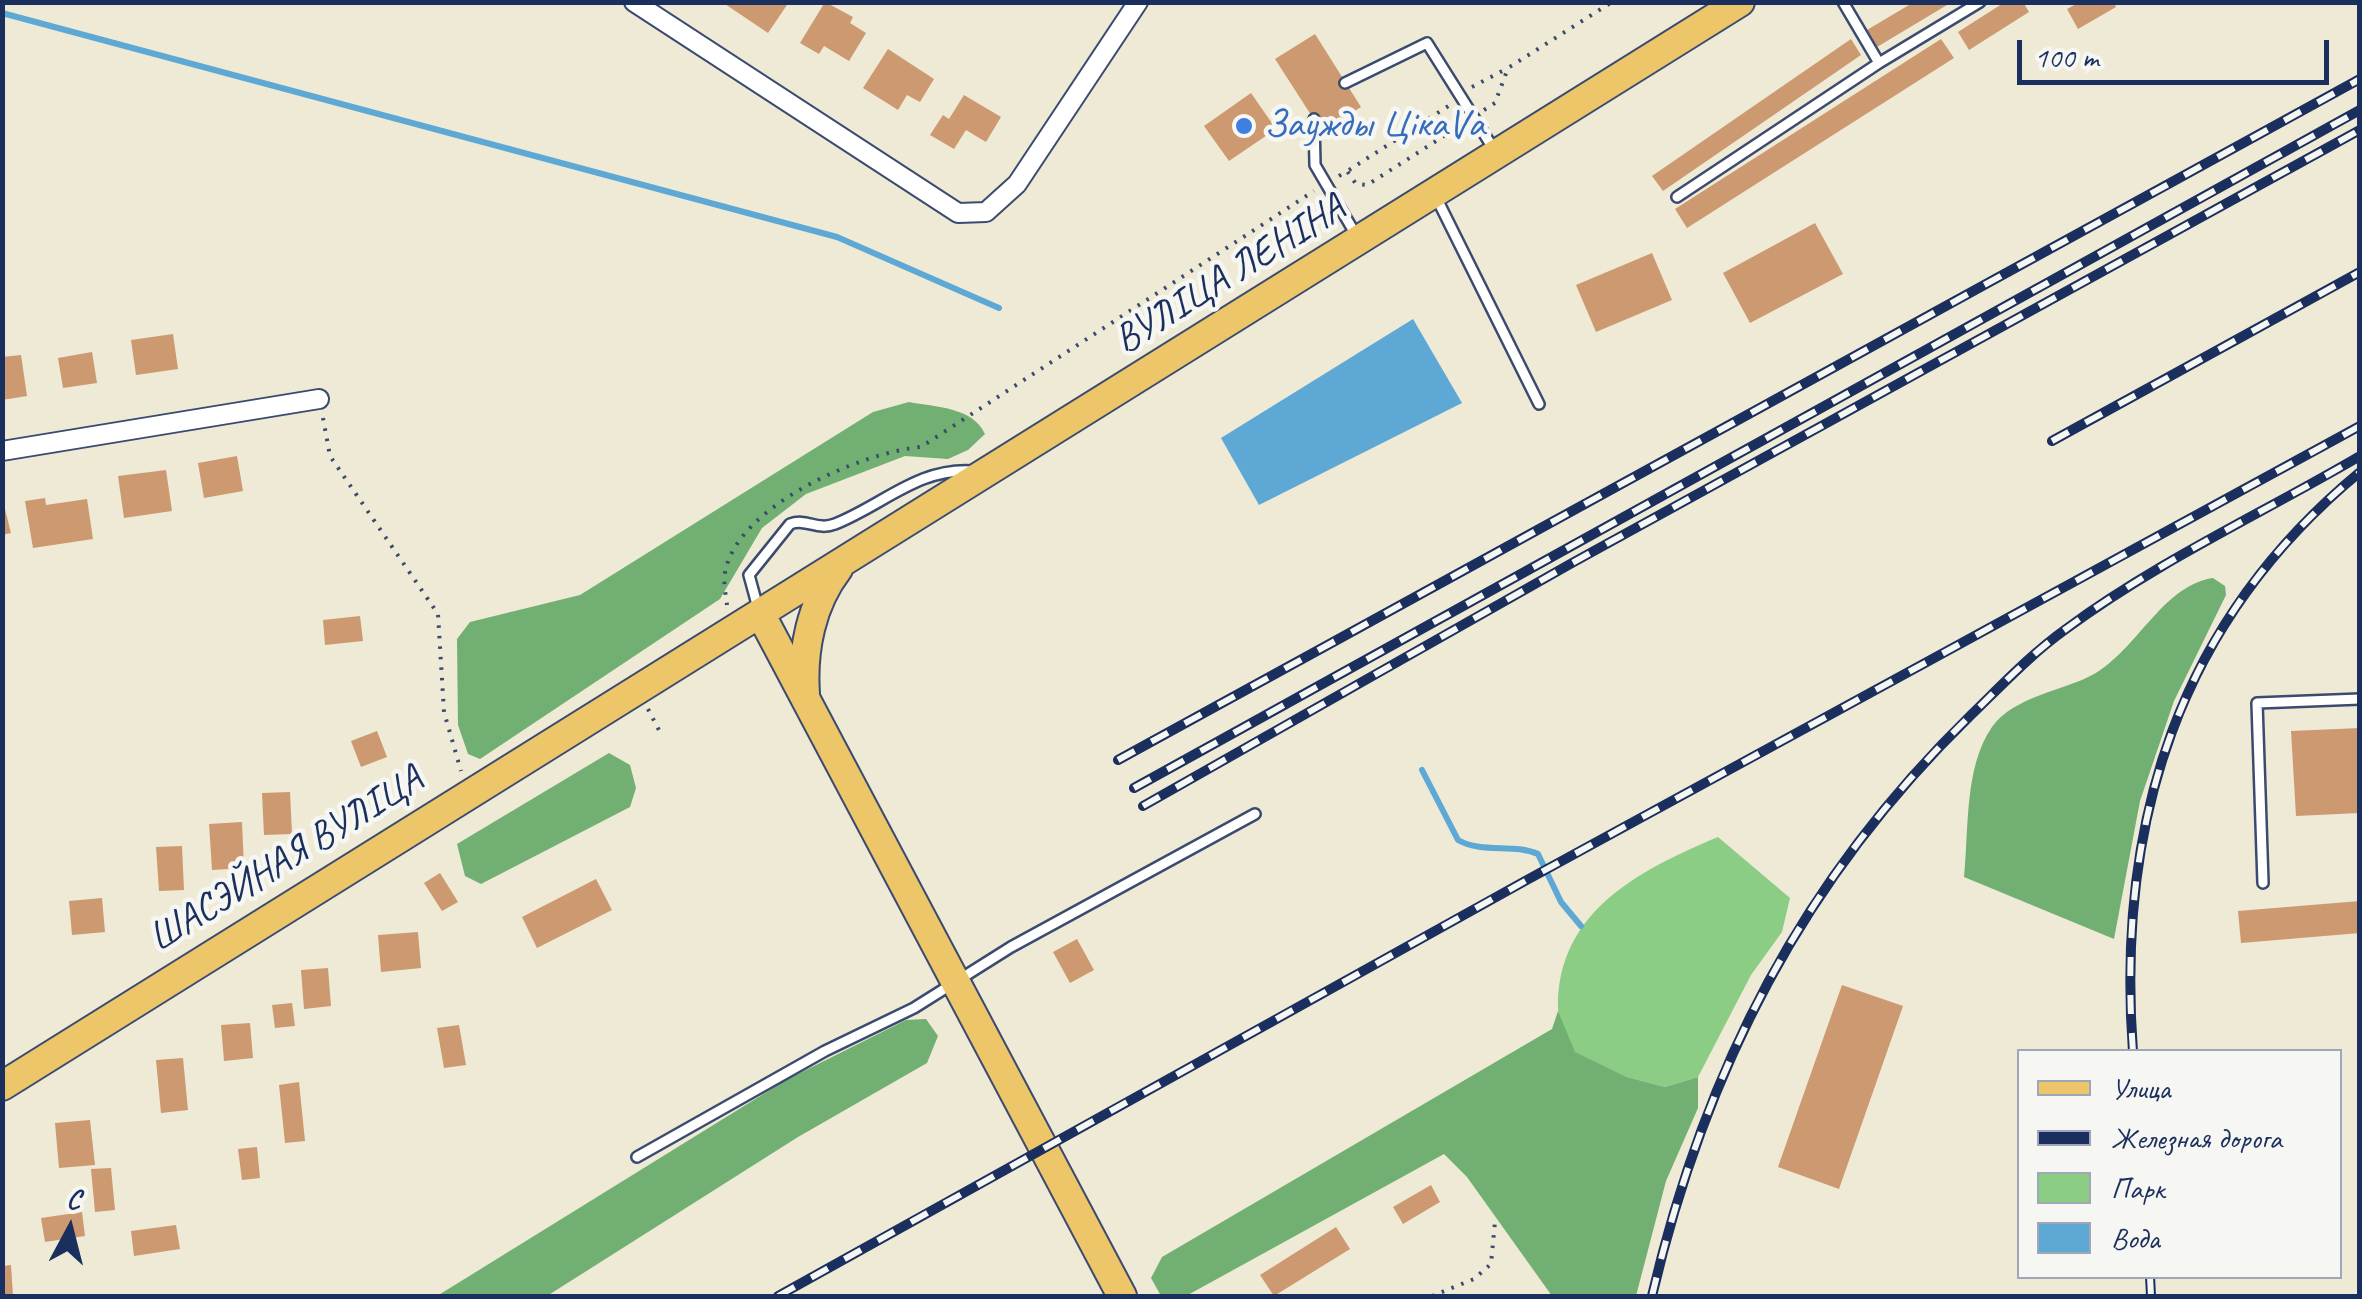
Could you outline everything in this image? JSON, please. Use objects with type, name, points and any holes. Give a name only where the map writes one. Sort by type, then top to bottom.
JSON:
[{"type":"main road","name":"ВУЛІЦА ЛЕНІНА","points":[[760,613],[1740,2]]},
{"type":"main road","points":[[806,700],[808,632],[824,590],[846,560]]},
{"type":"main road","name":"ШАСЭЙНАЯ ВУЛІЦА","points":[[2,1086],[760,613]]},
{"type":"main road","points":[[760,613],[1122,1296]]},
{"type":"street","points":[[634,2],[958,213],[986,212],[1016,184],[1138,2]]},
{"type":"street","points":[[2,451],[319,398]]},
{"type":"lane","points":[[1843,2],[1879,62]]},
{"type":"lane","points":[[1677,197],[1879,62],[1980,2]]},
{"type":"lane","points":[[1345,83],[1428,43],[1498,155]]},
{"type":"lane","points":[[1314,119],[1314,165],[1360,241]]},
{"type":"lane","points":[[1434,194],[1539,404]]},
{"type":"lane","points":[[760,613],[750,593],[750,575],[790,524],[834,524],[937,472],[986,472]]},
{"type":"lane","points":[[2263,883],[2257,704],[2360,699]]},
{"type":"lane","points":[[637,1157],[1255,814]]},
{"type":"path","points":[[727,608],[724,574],[734,550],[760,518],[809,483],[902,449],[922,447],[1447,110],[1460,94],[1612,2]]},
{"type":"path","points":[[1347,171],[1356,184],[1366,185],[1474,117],[1495,102],[1508,68]]},
{"type":"path","points":[[319,398],[330,456],[438,614],[444,712],[456,764],[474,788]]},
{"type":"path","points":[[661,734],[647,710],[662,701]]},
{"type":"path","points":[[1432,1296],[1474,1279],[1491,1264],[1495,1222]]},
{"type":"green space","points":[[909,402],[963,413],[985,434],[968,450],[948,459],[905,456],[806,494],[762,528],[720,599],[480,759],[468,754],[458,725],[457,639],[470,622],[580,595],[873,412]]},
{"type":"green space","points":[[2213,578],[2225,586],[2226,595],[2174,701],[2140,801],[2114,939],[1964,877],[1972,780],[1992,727],[2026,701],[2094,674],[2124,650],[2179,593]]},
{"type":"green space","points":[[609,753],[630,765],[636,788],[630,807],[481,884],[465,876],[457,844]]},
{"type":"green space","points":[[1718,837],[1790,898],[1782,932],[1751,975],[1698,1077],[1665,1087],[1627,1077],[1574,1052],[1558,1013],[1561,974],[1572,945],[1588,920],[1608,898],[1633,880]]},
{"type":"green space","points":[[1558,1011],[1575,1052],[1627,1077],[1665,1087],[1698,1077],[1698,1108],[1666,1181],[1636,1296],[1552,1296],[1467,1177],[1444,1154],[1186,1296],[1161,1296],[1151,1278],[1162,1257],[1552,1029]]},
{"type":"green space","points":[[926,1019],[938,1036],[927,1063],[798,1137],[547,1296],[437,1296],[786,1080],[906,1020]]},
{"type":"water","points":[[1413,319],[1462,403],[1259,505],[1221,438]]},
{"type":"building","points":[[722,2],[789,2],[768,33]]},
{"type":"building","points":[[825,2],[853,17],[850,23],[866,33],[849,61],[824,46],[819,54],[800,43]]},
{"type":"building","points":[[1914,2],[1952,2],[1877,47],[1867,30]]},
{"type":"building","points":[[2005,2],[2023,2],[2029,12],[1969,50],[1958,32]]},
{"type":"building","points":[[2080,2],[2114,2],[2116,7],[2078,29],[2067,9]]},
{"type":"building","points":[[1315,34],[1361,107],[1322,132],[1275,59]]},
{"type":"building","points":[[1851,39],[1861,55],[1663,191],[1652,176]]},
{"type":"building","points":[[1941,39],[1954,58],[1687,228],[1675,209]]},
{"type":"building","points":[[888,49],[934,79],[920,102],[907,95],[898,110],[863,88]]},
{"type":"building","points":[[1251,93],[1276,129],[1229,161],[1204,126]]},
{"type":"building","points":[[964,95],[1001,117],[986,142],[966,130],[954,149],[930,135],[943,115],[949,119]]},
{"type":"building","points":[[1815,223],[1843,274],[1750,323],[1723,273]]},
{"type":"building","points":[[1652,253],[1672,300],[1596,332],[1576,285]]},
{"type":"building","points":[[173,334],[178,369],[136,375],[131,340]]},
{"type":"building","points":[[92,352],[97,383],[63,388],[58,358]]},
{"type":"building","points":[[21,355],[27,396],[2,400],[2,357]]},
{"type":"building","points":[[237,456],[243,491],[204,498],[198,463]]},
{"type":"building","points":[[166,470],[172,511],[124,518],[118,476]]},
{"type":"building","points":[[2,497],[11,533],[2,535]]},
{"type":"building","points":[[45,498],[46,505],[87,499],[93,539],[33,548],[25,501]]},
{"type":"building","points":[[360,616],[363,641],[325,645],[323,620]]},
{"type":"building","points":[[2360,728],[2360,813],[2296,816],[2291,731]]},
{"type":"building","points":[[377,731],[387,757],[361,767],[351,741]]},
{"type":"building","points":[[290,792],[292,834],[264,835],[262,793]]},
{"type":"building","points":[[242,822],[244,868],[212,870],[209,824]]},
{"type":"building","points":[[182,846],[184,890],[159,891],[156,847]]},
{"type":"building","points":[[440,873],[458,902],[442,911],[424,883]]},
{"type":"building","points":[[596,879],[612,910],[537,948],[522,917]]},
{"type":"building","points":[[102,898],[105,932],[72,935],[69,901]]},
{"type":"building","points":[[2360,901],[2360,933],[2241,943],[2238,911]]},
{"type":"building","points":[[418,932],[421,968],[381,972],[378,935]]},
{"type":"building","points":[[1077,939],[1094,970],[1070,983],[1053,952]]},
{"type":"building","points":[[328,968],[331,1006],[304,1009],[301,970]]},
{"type":"building","points":[[1842,985],[1903,1006],[1839,1189],[1778,1167]]},
{"type":"building","points":[[292,1003],[295,1026],[275,1028],[272,1005]]},
{"type":"building","points":[[250,1023],[253,1058],[224,1061],[221,1025]]},
{"type":"building","points":[[459,1025],[466,1065],[444,1068],[437,1028]]},
{"type":"building","points":[[183,1058],[188,1110],[161,1113],[156,1060]]},
{"type":"building","points":[[299,1082],[305,1141],[285,1143],[279,1085]]},
{"type":"building","points":[[90,1120],[95,1165],[59,1168],[55,1123]]},
{"type":"building","points":[[257,1147],[260,1178],[242,1180],[238,1149]]},
{"type":"building","points":[[111,1168],[115,1210],[95,1212],[91,1169]]},
{"type":"building","points":[[1431,1185],[1440,1202],[1403,1224],[1393,1207]]},
{"type":"building","points":[[82,1212],[85,1236],[45,1242],[41,1218]]},
{"type":"building","points":[[176,1225],[180,1249],[134,1256],[131,1231]]},
{"type":"building","points":[[1336,1227],[1350,1249],[1274,1296],[1260,1275]]},
{"type":"building","points":[[11,1265],[13,1296],[2,1296],[2,1266]]},
{"type":"waterway","points":[[2,13],[837,237],[999,308]]},
{"type":"waterway","points":[[1422,770],[1458,840],[1478,847],[1538,854],[1561,902],[1581,926]]},
{"type":"railway","points":[[1118,760],[2360,79]]},
{"type":"railway","points":[[1134,788],[2360,110]]},
{"type":"railway","points":[[1143,806],[1572,563],[2360,130]]},
{"type":"railway","points":[[2052,441],[2360,272]]},
{"type":"railway","points":[[778,1296],[1525,881],[2360,426]]},
{"type":"railway","points":[[1652,1296],[1701,1133],[1768,982],[1810,911],[1911,778],[2005,681],[2066,629],[2173,560],[2360,456]]},
{"type":"railway","points":[[2133,1049],[2130,967],[2136,885],[2149,807],[2172,732],[2204,661],[2245,594],[2297,531],[2360,472]]},
{"type":"railway","points":[[2150,1279],[2151,1296]]},
{"type":"place","name":"Заужды ЦікаVа","points":[[1244,126]]}]
